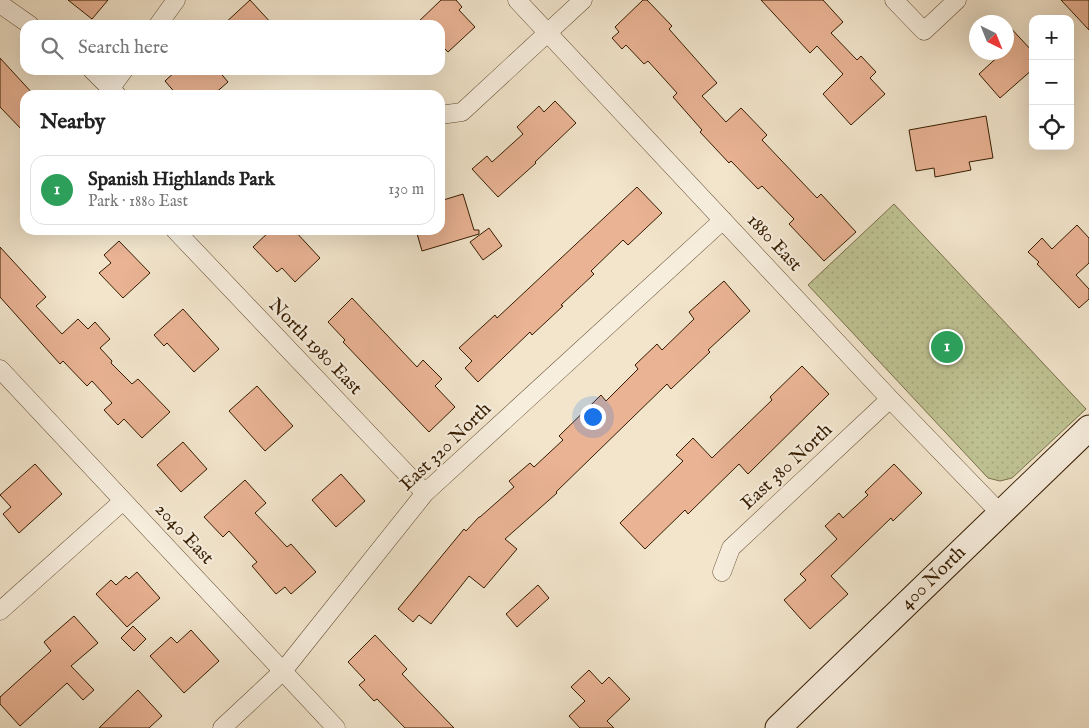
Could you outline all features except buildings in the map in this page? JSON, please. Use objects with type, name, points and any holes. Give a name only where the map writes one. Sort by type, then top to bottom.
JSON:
[{"type":"main road","name":"400 North","points":[[778,728],[1089,428]]},
{"type":"street","points":[[162,20],[176,0]]},
{"type":"street","name":"1880 East","points":[[518,0],[890,400],[1001,514]]},
{"type":"street","points":[[445,114],[462,112],[583,0]]},
{"type":"street","points":[[894,0],[924,31],[957,0]]},
{"type":"street","points":[[0,4],[23,20]]},
{"type":"street","points":[[97,75],[112,90]]},
{"type":"street","points":[[115,90],[122,75]]},
{"type":"street","name":"East 320 North","points":[[222,728],[284,672],[425,493],[723,220]]},
{"type":"street","name":"North 1980 East","points":[[179,235],[425,493]]},
{"type":"street","name":"2040 East","points":[[0,369],[336,728]]},
{"type":"street","name":"East 380 North","points":[[722,572],[731,548],[890,400]]},
{"type":"street","points":[[0,611],[123,500]]},
{"type":"green space","points":[[894,204],[1086,409],[1012,478],[1000,481],[988,478],[808,285]]},
{"type":"place","name":"Spanish Highlands Park","points":[[947,347]]}]
